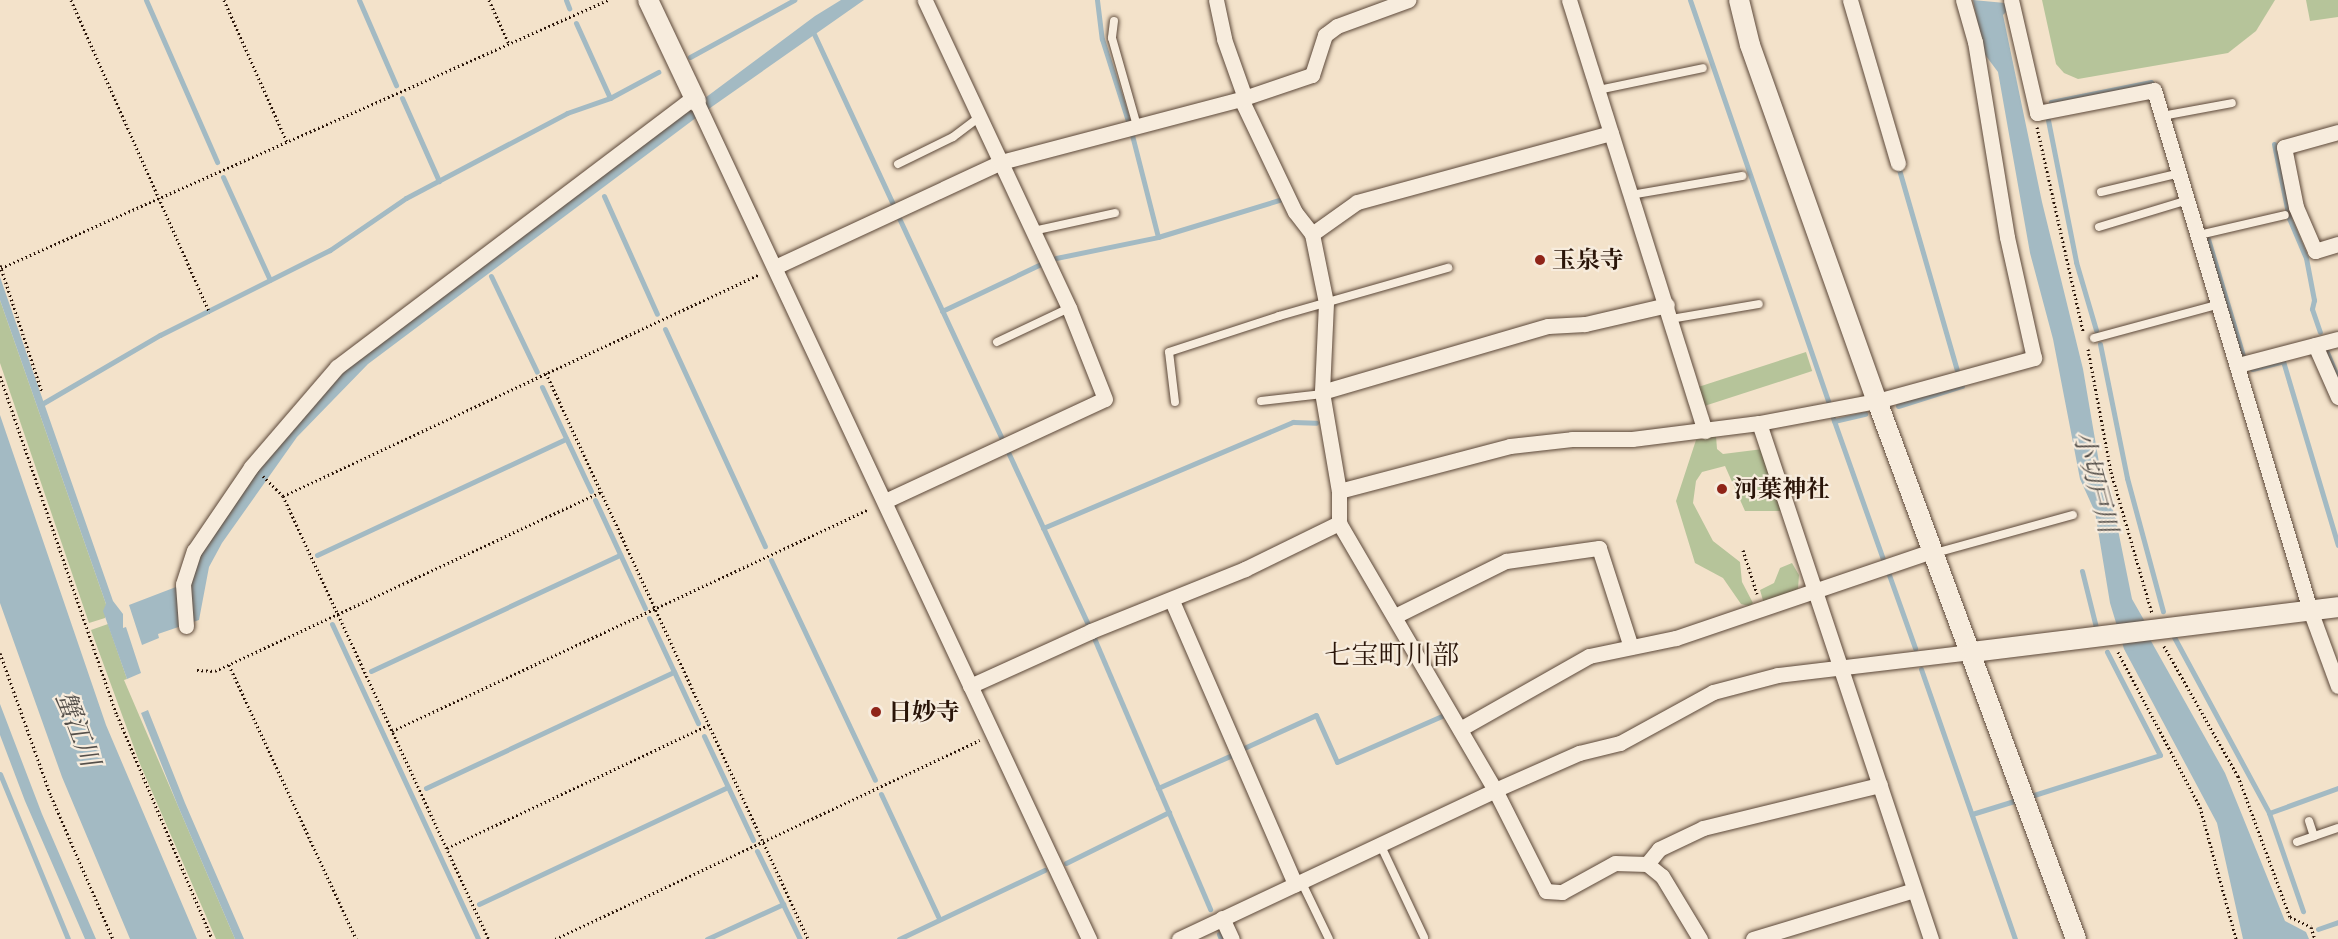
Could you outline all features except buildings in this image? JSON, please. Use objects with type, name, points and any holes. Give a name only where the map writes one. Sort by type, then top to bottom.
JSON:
[{"type":"street","points":[[648,0],[1089,939]]},
{"type":"street","points":[[885,501],[1105,399],[1069,308],[925,0]]},
{"type":"street","points":[[1216,0],[1224,39],[1243,99],[1295,212],[1312,234],[1326,303],[1323,393],[1339,491],[1339,523],[1495,789],[1546,891],[1562,892],[1615,863],[1647,864],[1662,876],[1700,939]]},
{"type":"street","points":[[775,267],[1001,162],[1243,99],[1312,75],[1325,35],[1337,26],[1408,0]]},
{"type":"street","points":[[1569,0],[1705,431]]},
{"type":"street","points":[[1738,0],[1761,77],[1877,401],[1972,652],[2076,939]]},
{"type":"street","points":[[1850,0],[1898,163]]},
{"type":"street","points":[[1339,491],[1510,446],[1705,431],[1877,401],[2034,358],[2007,237],[1975,42],[1963,0]]},
{"type":"street","points":[[2011,0],[2037,113],[2154,90],[2310,610],[2338,686]]},
{"type":"street","points":[[185,625],[183,584],[194,552],[251,467],[337,367],[698,105]]},
{"type":"street","points":[[2338,132],[2284,147],[2296,207],[2315,250],[2338,244]]},
{"type":"street","points":[[1312,234],[1357,202],[1611,133]]},
{"type":"street","points":[[1323,393],[1548,326],[1585,324],[1669,312]]},
{"type":"street","points":[[2238,365],[2338,339]]},
{"type":"street","points":[[2315,345],[2337,393]]},
{"type":"street","points":[[1758,423],[1931,939]]},
{"type":"street","points":[[970,686],[1091,631],[1172,601],[1339,523]]},
{"type":"street","points":[[1395,616],[1506,561],[1599,548],[1631,647]]},
{"type":"street","points":[[1461,729],[1589,656],[1676,638],[1814,589],[1933,552]]},
{"type":"street","points":[[1172,601],[1298,882]]},
{"type":"street","points":[[1179,939],[1495,789],[1578,753],[1620,743],[1713,692],[1778,675],[2338,607]]},
{"type":"street","points":[[1647,864],[1659,849],[1703,828],[1880,785]]},
{"type":"street","points":[[1758,938],[1914,890]]},
{"type":"street","points":[[1222,918],[1232,939]]},
{"type":"lane","points":[[1114,21],[1112,38],[1137,126]]},
{"type":"lane","points":[[1598,90],[1703,68]]},
{"type":"lane","points":[[2162,116],[2232,103]]},
{"type":"lane","points":[[898,164],[953,137],[980,117]]},
{"type":"lane","points":[[2101,192],[2180,173]]},
{"type":"lane","points":[[1631,195],[1742,176]]},
{"type":"lane","points":[[2099,227],[2188,200]]},
{"type":"lane","points":[[1033,231],[1115,213]]},
{"type":"lane","points":[[2199,235],[2285,215]]},
{"type":"lane","points":[[1175,402],[1169,352],[1448,268]]},
{"type":"lane","points":[[1669,312],[1759,304]]},
{"type":"lane","points":[[2094,338],[2220,304]]},
{"type":"lane","points":[[997,342],[1069,308]]},
{"type":"lane","points":[[1261,401],[1323,393]]},
{"type":"lane","points":[[1933,552],[2073,515]]},
{"type":"lane","points":[[2309,821],[2314,836]]},
{"type":"lane","points":[[2297,842],[2338,828]]},
{"type":"lane","points":[[1379,843],[1424,937]]},
{"type":"lane","points":[[1298,882],[1329,939]]},
{"type":"path","points":[[71,0],[210,313]]},
{"type":"path","points":[[225,0],[287,142]]},
{"type":"path","points":[[489,0],[509,44]]},
{"type":"path","points":[[42,392],[0,266],[608,0]]},
{"type":"path","points":[[2037,113],[2065,262],[2096,380],[2111,472],[2156,628],[2238,776],[2290,917],[2311,927],[2316,939]]},
{"type":"path","points":[[283,496],[775,267]]},
{"type":"path","points":[[546,373],[808,939]]},
{"type":"path","points":[[0,376],[117,716],[212,939]]},
{"type":"path","points":[[270,481],[283,496],[489,939]]},
{"type":"path","points":[[197,669],[215,671],[229,665],[601,492]]},
{"type":"path","points":[[392,731],[885,501]]},
{"type":"path","points":[[1743,550],[1762,608]]},
{"type":"path","points":[[2111,634],[2199,807],[2236,939]]},
{"type":"path","points":[[0,653],[51,796],[113,939]]},
{"type":"path","points":[[229,665],[356,939]]},
{"type":"path","points":[[447,848],[708,725]]},
{"type":"path","points":[[555,939],[992,734]]},
{"type":"green space","points":[[2042,0],[2275,0],[2256,31],[2228,53],[2078,79],[2064,73],[2056,64]]},
{"type":"green space","points":[[2306,0],[2338,0],[2338,17],[2310,21]]},
{"type":"green space","points":[[0,300],[106,604],[105,618],[89,623],[0,363]]},
{"type":"green space","points":[[1806,352],[1812,371],[1703,407],[1697,388]]},
{"type":"green space","points":[[1716,436],[1717,449],[1723,454],[1763,449],[1783,511],[1745,511],[1725,466],[1702,472],[1696,481],[1693,503],[1713,541],[1740,562],[1742,582],[1753,603],[1749,606],[1741,604],[1723,578],[1695,563],[1676,501],[1696,440]]},
{"type":"green space","points":[[1792,563],[1799,575],[1798,589],[1764,604],[1760,590],[1774,583],[1780,568]]},
{"type":"green space","points":[[108,624],[127,679],[124,680],[235,939],[216,939],[140,764],[91,630]]},
{"type":"water","points":[[841,0],[864,0],[693,120],[368,364],[297,437],[222,543],[209,567],[199,620],[158,634],[159,638],[142,645],[129,605],[189,582],[203,548],[253,475],[341,369],[815,16]]},
{"type":"water","name":"小切戸川","points":[[1973,0],[2005,3],[2007,11],[2003,15],[2042,202],[2083,369],[2103,486],[2115,515],[2132,599],[2152,634],[2151,641],[2225,773],[2285,921],[2306,932],[2309,939],[2243,939],[2217,823],[2124,649],[2110,603],[2095,512],[2080,479],[2053,339],[2030,253],[1998,72],[1983,52]]},
{"type":"water","points":[[0,277],[113,601],[123,614],[123,628],[126,627],[141,673],[127,679],[103,611],[106,604],[0,300]]},
{"type":"water","name":"蟹江川","points":[[0,415],[106,725],[197,939],[130,939],[62,777],[0,603]]},
{"type":"water","points":[[0,704],[42,814],[96,939],[85,939],[25,801],[0,735]]},
{"type":"water","points":[[148,710],[185,803],[244,939],[235,939],[178,806],[141,713]]},
{"type":"waterway","points":[[146,0],[217,162]]},
{"type":"waterway","points":[[359,0],[396,85]]},
{"type":"waterway","points":[[566,0],[569,8]]},
{"type":"waterway","points":[[690,57],[794,0]]},
{"type":"waterway","points":[[1097,0],[1102,39],[1128,121]]},
{"type":"waterway","points":[[1690,0],[1829,403]]},
{"type":"waterway","points":[[576,23],[610,98]]},
{"type":"waterway","points":[[814,34],[893,204]]},
{"type":"waterway","points":[[40,405],[160,335],[330,250],[406,198],[567,113],[610,98],[658,72]]},
{"type":"waterway","points":[[2051,102],[2151,82]]},
{"type":"waterway","points":[[402,98],[439,181]]},
{"type":"waterway","points":[[2048,120],[2076,262],[2096,330]]},
{"type":"waterway","points":[[1056,258],[1158,237],[1132,135]]},
{"type":"waterway","points":[[2274,144],[2289,218],[2306,258],[2314,300],[2312,309],[2320,332]]},
{"type":"waterway","points":[[1898,166],[1957,370]]},
{"type":"waterway","points":[[223,177],[270,280]]},
{"type":"waterway","points":[[604,196],[657,314]]},
{"type":"waterway","points":[[1158,237],[1279,200]]},
{"type":"waterway","points":[[899,218],[1002,439]]},
{"type":"waterway","points":[[2208,239],[2243,356]]},
{"type":"waterway","points":[[942,311],[1041,264]]},
{"type":"waterway","points":[[491,276],[537,372]]},
{"type":"waterway","points":[[665,329],[765,546]]},
{"type":"waterway","points":[[2100,344],[2127,478],[2163,611]]},
{"type":"waterway","points":[[2326,350],[2338,378]]},
{"type":"waterway","points":[[2252,369],[2283,361],[2338,545]]},
{"type":"waterway","points":[[1898,406],[1962,386]]},
{"type":"waterway","points":[[542,387],[591,491]]},
{"type":"waterway","points":[[1834,421],[1865,414]]},
{"type":"waterway","points":[[1833,418],[1883,559]]},
{"type":"waterway","points":[[1043,528],[1293,422],[1316,423]]},
{"type":"waterway","points":[[317,555],[566,439]]},
{"type":"waterway","points":[[1008,452],[1088,624]]},
{"type":"waterway","points":[[595,500],[645,608]]},
{"type":"waterway","points":[[371,671],[620,555]]},
{"type":"waterway","points":[[771,560],[875,780]]},
{"type":"waterway","points":[[2082,571],[2096,627]]},
{"type":"waterway","points":[[1888,572],[1915,648]]},
{"type":"waterway","points":[[649,618],[698,723]]},
{"type":"waterway","points":[[332,624],[478,939]]},
{"type":"waterway","points":[[2174,637],[2269,813],[2303,911]]},
{"type":"waterway","points":[[1094,638],[1210,909]]},
{"type":"waterway","points":[[2034,795],[2160,755],[2107,652]]},
{"type":"waterway","points":[[1921,669],[2015,939]]},
{"type":"waterway","points":[[426,788],[674,672]]},
{"type":"waterway","points":[[1244,748],[1316,715],[1337,762],[1442,716]]},
{"type":"waterway","points":[[704,736],[753,840]]},
{"type":"waterway","points":[[1158,788],[1230,756]]},
{"type":"waterway","points":[[0,774],[68,939]]},
{"type":"waterway","points":[[479,904],[728,787]]},
{"type":"waterway","points":[[2269,813],[2338,788]]},
{"type":"waterway","points":[[881,794],[938,916]]},
{"type":"waterway","points":[[1972,814],[2014,801]]},
{"type":"waterway","points":[[1066,863],[1169,812]]},
{"type":"waterway","points":[[757,851],[800,939]]},
{"type":"waterway","points":[[899,939],[1044,870]]},
{"type":"waterway","points":[[707,939],[783,904]]},
{"type":"waterway","points":[[2318,929],[2338,922]]},
{"type":"waterway","points":[[1219,934],[1221,939]]},
{"type":"place","name":"玉泉寺","points":[[1540,260]]},
{"type":"place","name":"河葉神社","points":[[1722,489]]},
{"type":"place","name":"日妙寺","points":[[876,712]]},
{"type":"district","name":"七宝町川部","points":[[1392,655]]}]
